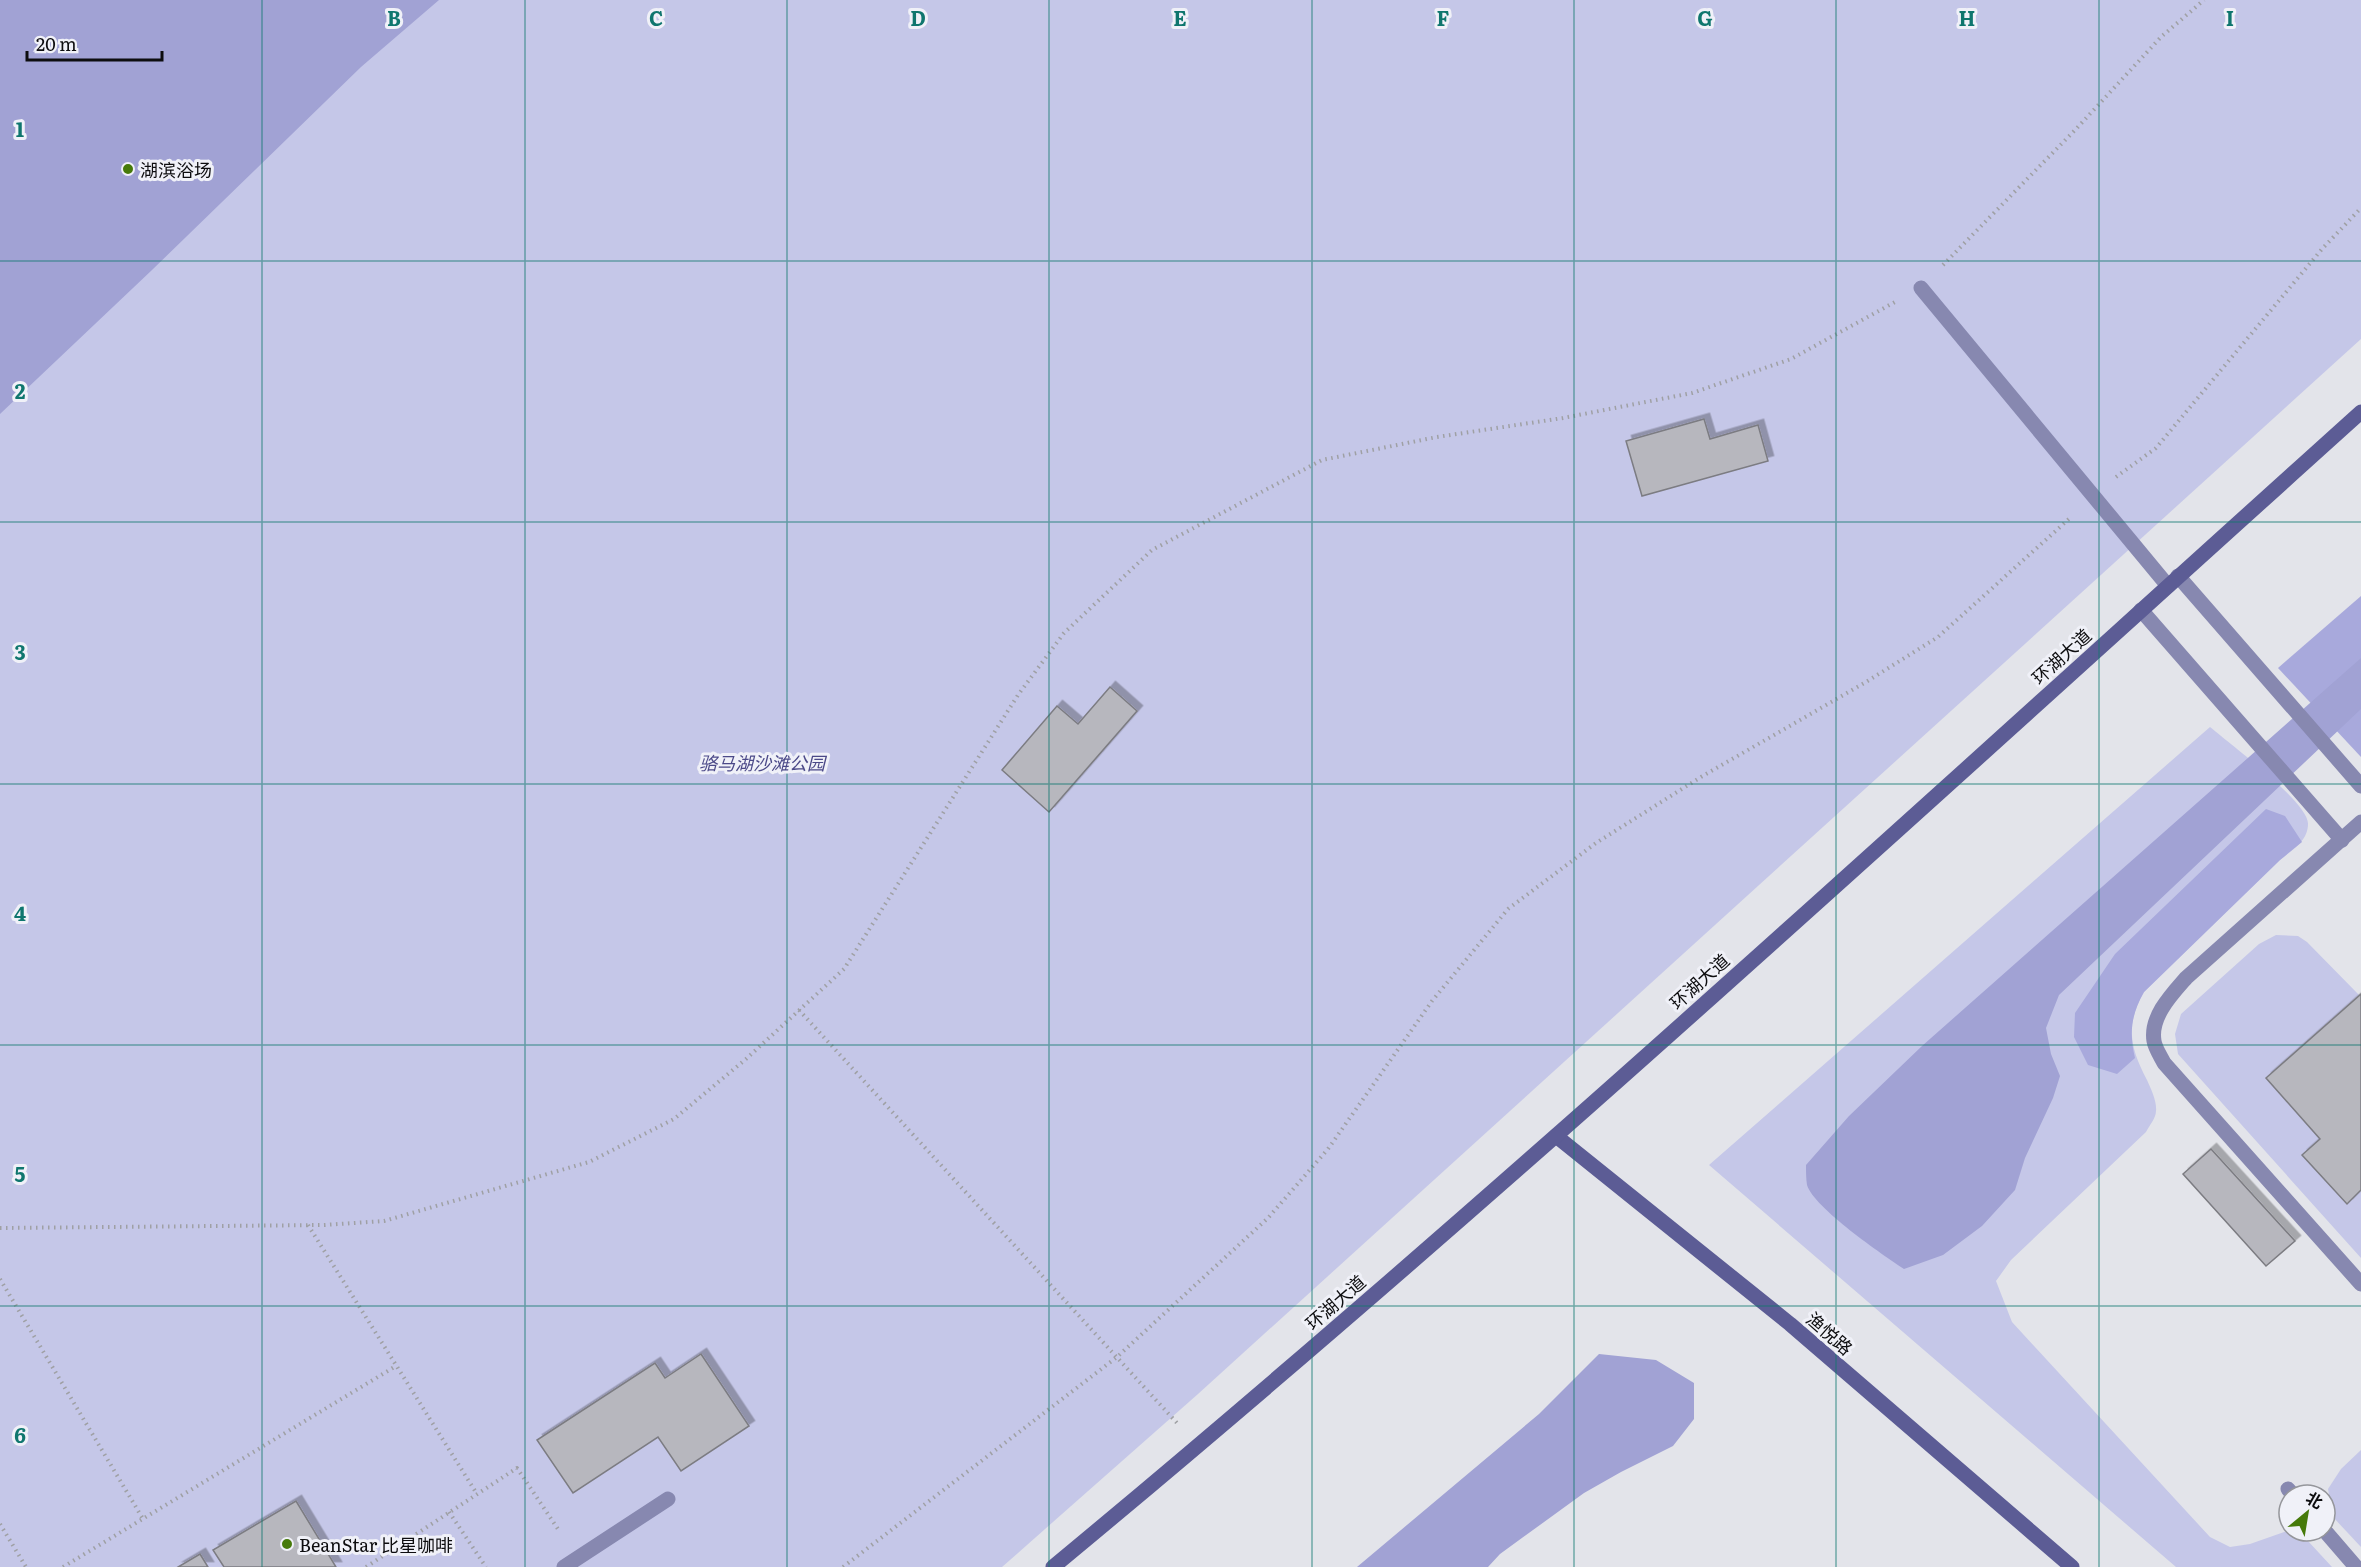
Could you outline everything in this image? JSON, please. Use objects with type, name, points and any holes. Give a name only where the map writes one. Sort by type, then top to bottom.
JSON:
[{"type":"main road","name":"环湖大道","points":[[1053,1567],[1199,1446],[1556,1136],[2361,412]]},
{"type":"main road","name":"渔悦路","points":[[1556,1136],[1790,1324],[2072,1567]]},
{"type":"lane","points":[[1921,288],[2094,496],[2361,786]]},
{"type":"lane","points":[[2140,610],[2342,840]]},
{"type":"lane","points":[[2361,822],[2186,978],[2168,998],[2158,1014],[2154,1040],[2164,1063],[2361,1284]]},
{"type":"lane","points":[[564,1567],[668,1498]]},
{"type":"lane","points":[[2335,1543],[2356,1567]]},
{"type":"path","points":[[0,1228],[308,1225],[384,1221],[590,1162],[674,1119],[746,1059],[844,969],[1018,695],[1064,633],[1152,550],[1322,459],[1437,437],[1563,418],[1692,393],[1791,359],[1921,288],[2077,128],[2161,37],[2204,0]]},
{"type":"path","points":[[843,1567],[1117,1357],[1276,1209],[1328,1149],[1432,1000],[1508,909],[1596,843],[1701,777],[1866,682],[1938,637],[2113,479],[2156,448],[2322,249],[2361,208]]},
{"type":"path","points":[[799,1010],[1199,1446]]},
{"type":"path","points":[[308,1225],[477,1494]]},
{"type":"path","points":[[0,1279],[143,1519]]},
{"type":"path","points":[[63,1567],[396,1366]]},
{"type":"path","points":[[366,1567],[517,1468],[577,1558]]},
{"type":"path","points":[[450,1512],[486,1567]]},
{"type":"path","points":[[0,1524],[26,1567]]},
{"type":"green space","name":"骆马湖沙滩公园","points":[[0,0],[2361,0],[2361,339],[1198,1394],[1002,1567],[0,1567]]},
{"type":"green space","points":[[2210,727],[2296,802],[2305,814],[2307,830],[2298,845],[2144,992],[2134,1015],[2132,1036],[2137,1057],[2155,1099],[2154,1119],[2146,1132],[2011,1260],[1996,1281],[2012,1322],[2210,1537],[2230,1547],[2250,1544],[2277,1535],[2277,1543],[2310,1543],[2332,1567],[2176,1567],[1709,1165]]},
{"type":"green space","points":[[2276,935],[2298,936],[2307,942],[2359,995],[2266,1078],[2320,1139],[2302,1155],[2346,1203],[2361,1190],[2361,1258],[2178,1054],[2175,1034],[2181,1014],[2259,944]]},
{"type":"green space","points":[[2361,1450],[2361,1547],[2337,1521],[2337,1483],[2332,1483],[2341,1469]]},
{"type":"shaded area","name":"湖滨浴场","points":[[0,0],[439,0],[361,67],[0,414]]},
{"type":"shaded area","points":[[2361,596],[2361,757],[2278,668]]},
{"type":"shaded area","points":[[2361,658],[2361,709],[2059,995],[2046,1028],[2051,1054],[2060,1076],[2053,1098],[2025,1158],[2015,1190],[1982,1226],[1943,1255],[1904,1269],[1850,1230],[1822,1206],[1807,1185],[1806,1165],[1849,1116],[1922,1046]]},
{"type":"shaded area","points":[[2266,809],[2285,816],[2302,842],[2280,860],[2144,992],[2136,1008],[2132,1024],[2135,1058],[2117,1074],[2088,1065],[2074,1037],[2075,1013],[2115,954]]},
{"type":"shaded area","points":[[1599,1354],[1656,1360],[1694,1383],[1694,1419],[1673,1446],[1584,1493],[1500,1554],[1488,1567],[1357,1567],[1539,1414]]},
{"type":"building","points":[[1704,419],[1710,439],[1758,425],[1768,461],[1642,496],[1626,441]]},
{"type":"building","points":[[1110,687],[1137,711],[1049,812],[1002,770],[1057,706],[1078,724]]},
{"type":"building","points":[[2361,994],[2361,1190],[2347,1204],[2302,1155],[2320,1139],[2266,1078]]},
{"type":"building","points":[[2211,1149],[2295,1241],[2266,1266],[2183,1174]]},
{"type":"building","points":[[701,1354],[749,1426],[681,1471],[658,1437],[573,1493],[537,1440],[655,1363],[665,1378]]},
{"type":"building","points":[[296,1501],[336,1567],[224,1567],[213,1550]]},
{"type":"building","points":[[200,1554],[208,1567],[178,1567]]},
{"type":"place","name":"湖滨浴场","points":[[128,169]]},
{"type":"place","name":"BeanStar 比星咖啡","points":[[287,1544]]}]
